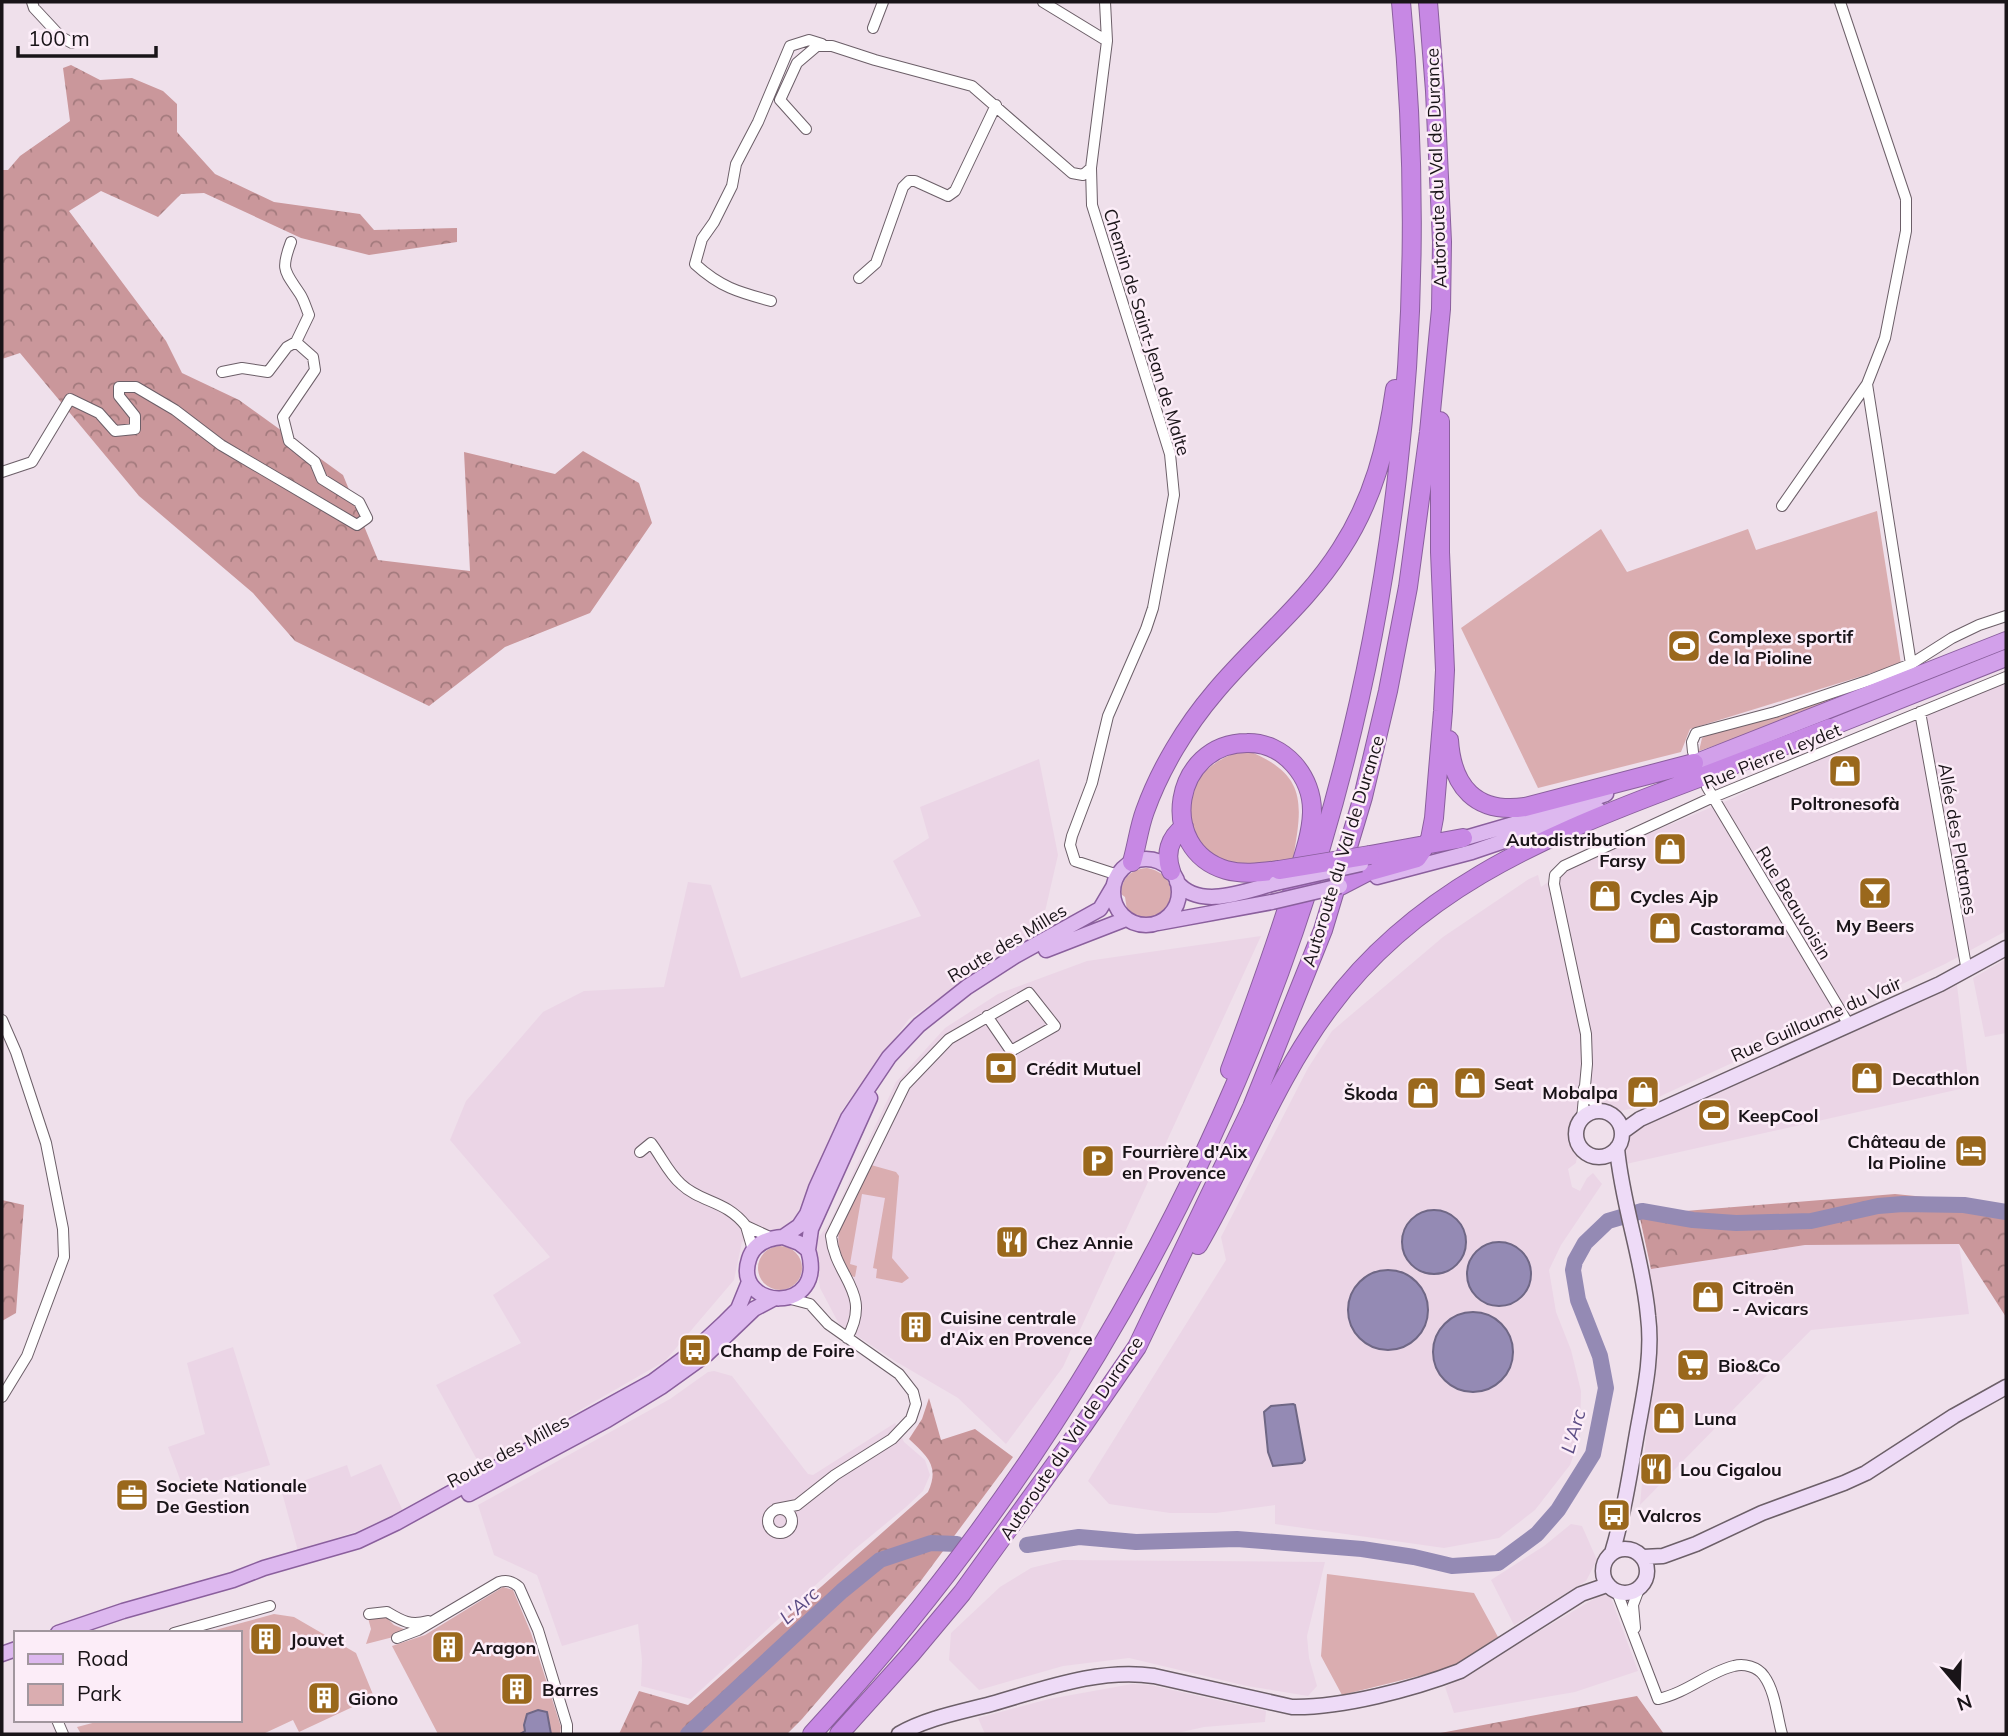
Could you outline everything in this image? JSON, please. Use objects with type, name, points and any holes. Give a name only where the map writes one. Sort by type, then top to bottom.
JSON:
[{"type":"highway","name":"Autoroute du Val de Durance","points":[[812,1734],[878,1660],[952,1569],[1037,1451],[1135,1289],[1181,1204],[1248,1056],[1286,956],[1339,788],[1365,677],[1385,569],[1404,417],[1412,262],[1410,128],[1401,2]]},
{"type":"highway","name":"Autoroute du Val de Durance","points":[[839,1734],[911,1654],[981,1567],[1137,1347],[1252,1107],[1316,949],[1353,830],[1388,691],[1406,600],[1426,457],[1440,309],[1441,196],[1428,2]]},
{"type":"highway","points":[[1132,862],[1145,811],[1178,743],[1213,693],[1325,572],[1364,507],[1388,435],[1412,262]]},
{"type":"highway","points":[[1440,309],[1440,538],[1449,744],[1455,771],[1467,791],[1476,799],[1492,807],[1525,807],[1694,757],[2006,640]]},
{"type":"highway","points":[[1137,1347],[1215,1215],[1278,1093],[1318,1024],[1341,993],[1386,945],[1427,909],[1467,881],[1536,843],[1596,817],[2006,658]]},
{"type":"highway","points":[[1425,848],[1434,818],[1445,670]]},
{"type":"highway","points":[[1135,1289],[1211,1117],[1259,990],[1303,856],[1312,814],[1310,794],[1294,764],[1275,748],[1248,743],[1223,747],[1207,755],[1191,772],[1182,799],[1184,827],[1196,849],[1219,867],[1278,876],[1368,867],[1463,838]]},
{"type":"highway","points":[[1174,877],[1168,859],[1169,846],[1175,835],[1184,827]]},
{"type":"highway","points":[[1340,886],[1368,867]]},
{"type":"main road","points":[[1368,867],[1418,868],[1472,852],[1830,728]]},
{"type":"main road","points":[[1463,838],[1541,816],[1694,757]]},
{"type":"main road","points":[[1278,876],[1208,897],[1194,895],[1153,860],[1132,862],[1115,881],[1115,905],[1126,919],[1136,924],[1157,923],[1272,902],[1340,886]]},
{"type":"main road","points":[[1157,923],[1173,911],[1179,892],[1174,877]]},
{"type":"main road","name":"Route des Milles","points":[[781,1238],[799,1226],[807,1214],[848,1118],[889,1058],[919,1025],[967,987],[1100,909],[1115,881]]},
{"type":"main road","name":"Route des Milles","points":[[808,1250],[811,1228],[870,1097],[897,1058],[925,1029],[974,990],[1060,943],[1126,919]]},
{"type":"main road","name":"Rue Guillaume du Vair","points":[[1622,1132],[1640,1119],[1967,971],[2006,948]]},
{"type":"main road","points":[[1612,1553],[1621,1521],[1649,1356],[1648,1316],[1637,1248],[1621,1179],[1617,1148],[1622,1132],[1615,1118],[1600,1111],[1593,1112],[1582,1119],[1576,1132],[1579,1146],[1587,1154],[1600,1157],[1610,1164],[1621,1179]]},
{"type":"main road","name":"Rue Guillaume du Vair","points":[[1615,1118],[1640,1119]]},
{"type":"main road","points":[[1600,1157],[1617,1148]]},
{"type":"main road","points":[[781,1238],[808,1250],[811,1266],[808,1281],[799,1293],[780,1299],[759,1292],[750,1282],[747,1264],[753,1250],[781,1238]]},
{"type":"main road","name":"Route des Milles","points":[[64,1631],[358,1541],[396,1523],[652,1382],[695,1350],[737,1309],[750,1282]]},
{"type":"main road","name":"Route des Milles","points":[[233,1580],[267,1576],[335,1558],[402,1531],[607,1420],[661,1387],[707,1354],[754,1309],[780,1299]]},
{"type":"main road","points":[[1609,1582],[1607,1558],[1618,1549],[1657,1558],[1696,1544],[1762,1513],[1866,1473],[1954,1416],[2006,1387]]},
{"type":"main road","points":[[1621,1521],[1637,1553],[1647,1565],[1647,1575]]},
{"type":"main road","points":[[900,1734],[951,1714],[1095,1676],[1154,1676],[1292,1707],[1341,1704],[1460,1671],[1581,1594],[1609,1582],[1632,1592],[1639,1589],[1647,1575],[1696,1544]]},
{"type":"street","points":[[32,2],[34,8],[61,37],[72,43]]},
{"type":"street","points":[[873,28],[883,2]]},
{"type":"street","points":[[1043,2],[1107,41]]},
{"type":"street","name":"Chemin de Saint-Jean de Malte","points":[[1105,2],[1107,41],[1091,168],[1092,205],[1170,454],[1174,495],[1153,608],[1108,716],[1092,783],[1070,845],[1075,860],[1115,881]]},
{"type":"street","points":[[1782,506],[1867,384],[1885,338],[1906,231],[1906,199],[1840,2]]},
{"type":"street","points":[[771,300],[738,292],[712,280],[695,264],[702,239],[732,186],[736,164],[758,122],[790,46],[809,40],[972,86],[996,104],[1072,173],[1083,175],[1091,168]]},
{"type":"street","points":[[806,129],[780,100],[797,63],[817,46],[826,46]]},
{"type":"street","points":[[859,278],[876,263],[903,187],[909,181],[915,181],[948,196],[955,191],[996,104]]},
{"type":"street","points":[[222,372],[242,368],[268,372],[287,347],[296,342],[309,315],[300,294],[288,279],[284,259],[290,242]]},
{"type":"street","points":[[2,472],[32,462],[70,399],[99,414],[115,431],[135,429],[135,416],[119,396],[119,387],[136,387],[175,410],[221,445],[357,525],[367,519],[359,502],[321,479],[315,462],[289,440],[283,416],[316,370],[313,357],[296,342]]},
{"type":"street","points":[[1867,384],[1912,664]]},
{"type":"street","points":[[1694,757],[1692,742],[1696,733],[1775,712],[1912,664],[1952,638],[2006,616]]},
{"type":"street","name":"Rue Pierre Leydet","points":[[1584,1088],[1587,1064],[1586,1034],[1554,884],[1555,875],[1564,866],[1711,798],[2006,677]]},
{"type":"street","name":"Allée des Platanes","points":[[1920,712],[1967,971]]},
{"type":"street","name":"Rue Beauvoisin","points":[[1707,786],[1711,798],[1849,1025]]},
{"type":"street","points":[[847,1338],[855,1325],[858,1309],[852,1290],[835,1257],[831,1236],[905,1085],[948,1039],[987,1016],[1029,993],[1055,1026],[1011,1051],[987,1016]]},
{"type":"street","points":[[2,1020],[16,1052],[46,1143],[63,1228],[64,1257],[27,1356],[2,1397]]},
{"type":"street","points":[[1584,1088],[1600,1111]]},
{"type":"street","points":[[1582,1119],[1584,1088]]},
{"type":"street","points":[[640,1152],[651,1143],[681,1184],[738,1215],[746,1226],[753,1250]]},
{"type":"street","points":[[746,1226],[781,1238]]},
{"type":"street","points":[[797,1505],[789,1528],[778,1532],[772,1529],[768,1518],[776,1510],[797,1505],[835,1475],[892,1439],[911,1419],[916,1404],[908,1383],[828,1324],[810,1304],[808,1281]]},
{"type":"street","points":[[780,1299],[810,1304]]},
{"type":"street","points":[[776,1510],[788,1512],[792,1520]]},
{"type":"street","points":[[397,1638],[418,1630],[499,1582],[510,1581],[519,1587],[541,1641],[564,1715],[567,1734]]},
{"type":"street","points":[[1609,1582],[1637,1642],[1658,1699],[1684,1691],[1732,1666],[1743,1665],[1757,1669],[1764,1676],[1773,1697],[1782,1734]]},
{"type":"street","points":[[1637,1642],[1633,1605],[1639,1589]]},
{"type":"street","points":[[181,1631],[270,1606]]},
{"type":"street","points":[[369,1614],[387,1612],[399,1621],[416,1624],[439,1618]]},
{"type":"shaded area","points":[[2006,680],[2006,931],[1945,964],[1635,1108],[1615,1112],[1600,1105],[1576,1115],[1571,1128],[1577,1157],[1576,1163],[1568,1169],[1572,1187],[1580,1191],[1593,1173],[1602,1184],[1561,1245],[1549,1270],[1556,1312],[1571,1350],[1581,1391],[1580,1438],[1570,1465],[1535,1510],[1499,1538],[1444,1548],[1275,1524],[1275,1505],[1216,1513],[1170,1513],[1109,1504],[1088,1481],[1226,1260],[1221,1237],[1308,1068],[1332,1031],[1443,937],[1529,879],[1538,875],[1541,887],[1564,871],[1633,840]]},
{"type":"shaded area","points":[[1039,759],[1058,855],[1041,929],[909,1019],[842,1110],[793,1223],[781,1231],[768,1232],[742,1242],[734,1280],[665,1361],[481,1467],[436,1385],[521,1343],[493,1295],[550,1257],[450,1140],[466,1101],[543,1012],[584,991],[664,987],[688,882],[711,885],[741,978],[921,916],[893,861],[929,838],[920,807]]},
{"type":"shaded area","points":[[1261,936],[1063,1367],[1006,1444],[958,1398],[839,1324],[820,1288],[814,1243],[829,1224],[896,1082],[945,1028],[998,994],[1087,961]]},
{"type":"shaded area","points":[[2006,959],[2006,1033],[1985,1037],[1973,978]]},
{"type":"shaded area","points":[[1957,985],[1969,1087],[1626,1164],[1623,1146],[1632,1133],[1647,1121]]},
{"type":"shaded area","points":[[1434,1210],[1452,1216],[1460,1224],[1466,1242],[1460,1260],[1452,1268],[1434,1274],[1416,1268],[1408,1260],[1402,1242],[1408,1224],[1416,1216]]},
{"type":"shaded area","points":[[1499,1242],[1517,1248],[1525,1256],[1531,1274],[1525,1292],[1517,1300],[1499,1306],[1481,1300],[1473,1292],[1467,1274],[1473,1256],[1481,1248]]},
{"type":"shaded area","points":[[1959,1244],[1969,1314],[1811,1330],[1640,1505],[1655,1337],[1648,1269],[1805,1245]]},
{"type":"shaded area","points":[[1388,1270],[1403,1273],[1416,1282],[1425,1295],[1428,1310],[1425,1325],[1416,1338],[1403,1347],[1388,1350],[1373,1347],[1360,1338],[1351,1325],[1348,1310],[1351,1295],[1360,1282],[1373,1273]]},
{"type":"shaded area","points":[[1473,1312],[1488,1315],[1501,1324],[1510,1337],[1513,1352],[1510,1367],[1501,1380],[1488,1389],[1473,1392],[1458,1389],[1445,1380],[1436,1367],[1433,1352],[1436,1337],[1445,1324],[1458,1315]]},
{"type":"shaded area","points":[[233,1347],[270,1465],[184,1490],[168,1447],[205,1434],[187,1363]]},
{"type":"shaded area","points":[[708,1372],[732,1376],[808,1474],[813,1475],[895,1423],[904,1442],[925,1460],[930,1475],[923,1491],[906,1507],[855,1549],[691,1699],[641,1686],[642,1660],[638,1624],[562,1646],[537,1575],[494,1555],[478,1505],[670,1399]]},
{"type":"shaded area","points":[[1293,1404],[1305,1460],[1302,1463],[1273,1466],[1268,1452],[1264,1412],[1271,1406]]},
{"type":"shaded area","points":[[381,1464],[403,1511],[360,1530],[298,1551],[281,1489],[347,1465],[351,1477]]},
{"type":"shaded area","points":[[1571,1524],[1582,1526],[1597,1560],[1586,1581],[1514,1625],[1491,1580],[1544,1546]]},
{"type":"shaded area","points":[[1063,1560],[1325,1562],[1307,1636],[1309,1658],[1317,1686],[1308,1696],[1247,1686],[1129,1658],[1063,1666],[979,1690],[949,1660],[951,1633],[1000,1587],[1031,1568]]},
{"type":"shaded area","points":[[1604,1593],[1611,1598],[1638,1671],[1575,1692],[1454,1713],[1445,1687]]},
{"type":"shaded area","points":[[1132,1684],[1150,1685],[1266,1711],[1265,1722],[1204,1727],[1173,1734],[985,1734],[978,1718],[1049,1699]]},
{"type":"shaded area","points":[[538,1710],[547,1712],[551,1734],[520,1734],[525,1731],[527,1714]]},
{"type":"green space","points":[[71,65],[100,80],[132,78],[163,91],[177,104],[177,132],[215,174],[274,202],[360,214],[374,230],[457,228],[457,242],[369,255],[301,238],[204,193],[181,194],[158,217],[101,191],[69,211],[166,341],[182,373],[239,400],[343,475],[378,560],[470,571],[464,452],[555,474],[583,451],[639,483],[652,523],[590,613],[505,647],[429,706],[295,641],[253,593],[139,496],[20,353],[2,359],[2,170],[8,170],[20,156],[70,121],[63,68]]},
{"type":"green space","name":"Complexe sportif de la Pioline","points":[[1877,511],[1901,664],[1690,729],[1681,752],[1538,788],[1461,628],[1601,529],[1627,572],[1748,529],[1756,550]]},
{"type":"green space","points":[[1870,685],[1871,687],[1781,723],[1699,751],[1702,738],[1708,735],[1780,715]]},
{"type":"green space","points":[[1246,750],[1280,769],[1296,792],[1299,806],[1293,859],[1253,866],[1232,864],[1207,849],[1190,821],[1188,807],[1197,781],[1218,761]]},
{"type":"green space","points":[[1147,868],[1161,874],[1169,883],[1171,893],[1162,913],[1152,918],[1140,917],[1127,910],[1125,897],[1121,894],[1128,875]]},
{"type":"green space","points":[[871,1165],[896,1172],[899,1176],[892,1258],[909,1278],[902,1283],[876,1278],[877,1269],[873,1268],[885,1198],[862,1194],[850,1264],[857,1266],[855,1277],[851,1276],[839,1246],[839,1232],[847,1206]]},
{"type":"green space","points":[[1895,1194],[2006,1205],[2006,1317],[1959,1244],[1805,1245],[1651,1269],[1638,1209],[1685,1211]]},
{"type":"green space","points":[[2,1200],[24,1205],[16,1313],[2,1321]]},
{"type":"green space","points":[[780,1246],[795,1253],[802,1268],[795,1283],[780,1290],[765,1283],[758,1268],[765,1253]]},
{"type":"green space","points":[[929,1398],[941,1440],[975,1429],[1013,1457],[920,1582],[802,1719],[787,1734],[619,1734],[639,1691],[688,1705],[928,1492],[933,1475],[930,1462],[909,1439],[922,1419]]},
{"type":"green space","points":[[1327,1574],[1474,1593],[1498,1637],[1451,1668],[1342,1695],[1321,1656]]},
{"type":"green space","points":[[503,1587],[513,1590],[531,1633],[561,1727],[560,1734],[438,1734],[392,1646],[425,1635]]},
{"type":"green space","points":[[274,1614],[294,1617],[356,1653],[374,1697],[299,1732],[293,1720],[263,1734],[81,1734],[77,1727],[96,1722],[242,1722],[242,1631],[211,1631]]},
{"type":"green space","points":[[384,1615],[394,1625],[406,1630],[405,1634],[366,1644],[371,1629],[368,1618]]},
{"type":"green space","points":[[1637,1696],[1664,1734],[1435,1734]]},
{"type":"waterway","name":"L'Arc","points":[[1027,1545],[1079,1537],[1136,1542],[1237,1539],[1362,1549],[1452,1566],[1498,1563],[1537,1534],[1558,1510],[1593,1454],[1606,1388],[1600,1356],[1578,1300],[1573,1270],[1585,1243],[1608,1221],[1642,1211],[1693,1220],[1736,1223],[1811,1221],[1878,1206],[1903,1204],[1964,1205],[2006,1212]]},
{"type":"waterway","name":"L'Arc","points":[[688,1734],[842,1591],[880,1560],[931,1543],[957,1544]]},
{"type":"place","name":"Complexe sportif de la Pioline","points":[[1684,646]]},
{"type":"place","name":"Poltronesofà","points":[[1845,771]]},
{"type":"place","name":"Autodistribution Farsy","points":[[1670,849]]},
{"type":"place","name":"My Beers","points":[[1875,893]]},
{"type":"place","name":"Cycles Ajp","points":[[1605,896]]},
{"type":"place","name":"Castorama","points":[[1665,928]]},
{"type":"place","name":"Crédit Mutuel","points":[[1001,1068]]},
{"type":"place","name":"Decathlon","points":[[1867,1078]]},
{"type":"place","name":"Seat","points":[[1470,1083]]},
{"type":"place","name":"Mobalpa","points":[[1643,1092]]},
{"type":"place","name":"Škoda","points":[[1423,1093]]},
{"type":"place","name":"KeepCool","points":[[1714,1115]]},
{"type":"place","name":"Château de la Pioline","points":[[1971,1151]]},
{"type":"place","name":"Fourrière d'Aix en Provence","points":[[1098,1161]]},
{"type":"place","name":"Chez Annie","points":[[1012,1242]]},
{"type":"place","name":"Citroën - Avicars","points":[[1708,1297]]},
{"type":"place","name":"Cuisine centrale d'Aix en Provence","points":[[916,1327]]},
{"type":"place","name":"Champ de Foire","points":[[695,1350]]},
{"type":"place","name":"Bio&Co","points":[[1693,1365]]},
{"type":"place","name":"Luna","points":[[1669,1418]]},
{"type":"place","name":"Lou Cigalou","points":[[1656,1469]]},
{"type":"place","name":"Societe Nationale De Gestion","points":[[132,1495]]},
{"type":"place","name":"Valcros","points":[[1614,1515]]},
{"type":"place","name":"Jouvet","points":[[266,1639]]},
{"type":"place","name":"Aragon","points":[[448,1647]]},
{"type":"place","name":"Barres","points":[[517,1689]]},
{"type":"place","name":"Giono","points":[[324,1698]]}]
